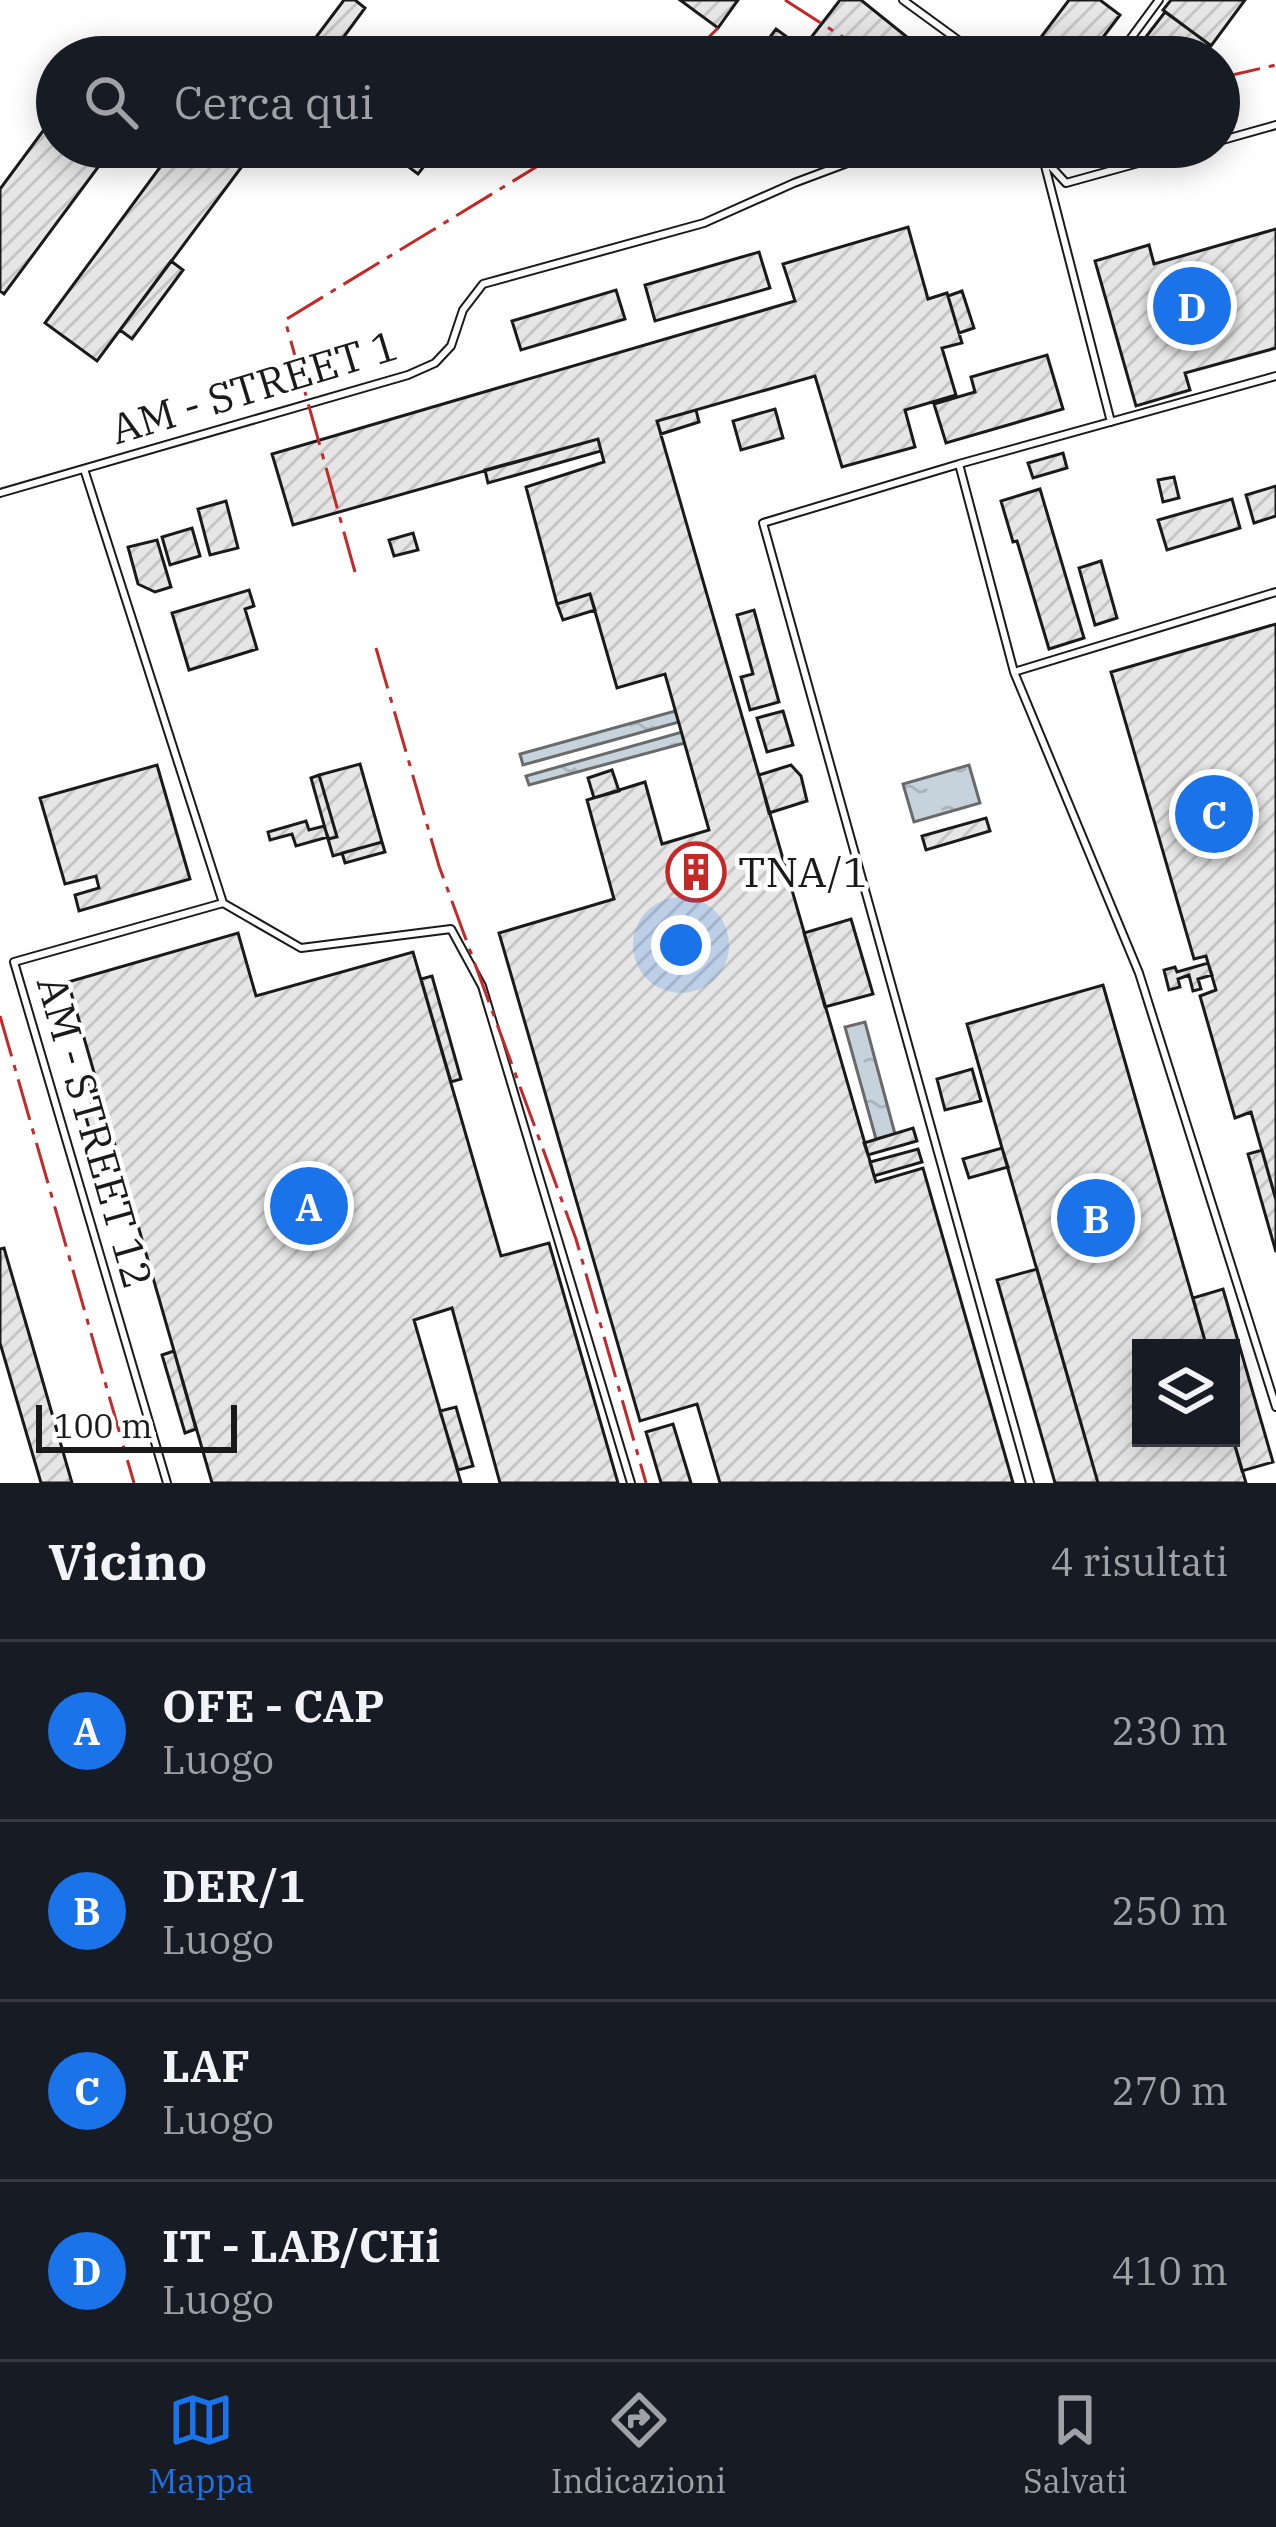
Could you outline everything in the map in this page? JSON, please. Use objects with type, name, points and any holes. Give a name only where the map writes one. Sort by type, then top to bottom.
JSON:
[{"type":"lane","points":[[903,0],[952,36]]},
{"type":"lane","points":[[1133,36],[1159,0]]},
{"type":"lane","points":[[1240,135],[1276,125]]},
{"type":"lane","name":"AM - STREET 1","points":[[0,493],[408,375],[435,363],[451,346],[463,310],[483,284],[704,223],[837,168]]},
{"type":"lane","points":[[1046,168],[1111,422]]},
{"type":"lane","points":[[1052,168],[1066,183],[1120,168]]},
{"type":"lane","points":[[1030,1483],[763,523],[1276,376]]},
{"type":"lane","points":[[959,464],[1014,672],[1139,973],[1276,1407]]},
{"type":"lane","points":[[84,469],[224,903],[301,948],[451,929],[482,986],[632,1483]]},
{"type":"lane","points":[[1014,672],[1276,592]]},
{"type":"lane","name":"AM - STREET 12","points":[[167,1483],[14,962],[224,903]]},
{"type":"water","points":[[675,711],[679,722],[523,765],[520,754]]},
{"type":"water","points":[[682,732],[685,743],[529,785],[526,776]]},
{"type":"water","points":[[969,765],[980,803],[914,822],[903,784]]},
{"type":"water","points":[[865,1022],[895,1134],[876,1139],[845,1027]]},
{"type":"building","points":[[344,0],[355,0],[365,8],[344,36],[317,36]]},
{"type":"building","points":[[680,0],[738,0],[718,28]]},
{"type":"building","points":[[840,0],[861,0],[906,36],[812,36]]},
{"type":"building","points":[[1069,0],[1100,0],[1120,15],[1104,36],[1042,36]]},
{"type":"building","points":[[1171,0],[1245,0],[1218,36],[1198,36],[1163,10]]},
{"type":"building","points":[[1165,12],[1198,36],[1147,36]]},
{"type":"building","points":[[36,140],[36,168],[97,168],[4,294],[0,291],[0,189]]},
{"type":"building","points":[[159,168],[241,168],[97,361],[45,323]]},
{"type":"building","name":"TNA/1","points":[[908,227],[928,299],[947,293],[962,343],[942,348],[956,395],[905,410],[915,447],[842,467],[815,376],[657,421],[876,1182],[923,1168],[1013,1483],[720,1483],[697,1404],[640,1421],[499,933],[614,899],[587,800],[645,782],[662,844],[709,830],[665,674],[617,688],[590,594],[557,604],[526,487],[604,462],[598,439],[293,525],[272,454],[795,301],[783,264]]},
{"type":"building","points":[[1276,229],[1276,348],[1185,373],[1190,390],[1136,406],[1095,261],[1149,245],[1154,264]]},
{"type":"building","points":[[759,252],[770,288],[655,321],[645,285]]},
{"type":"building","points":[[171,261],[183,270],[132,339],[120,330]]},
{"type":"building","points":[[616,290],[625,319],[521,350],[512,321]]},
{"type":"building","points":[[962,291],[974,328],[959,333],[948,296]]},
{"type":"building","points":[[1047,355],[1063,409],[946,443],[934,404],[975,392],[971,377]]},
{"type":"building","points":[[775,409],[783,438],[741,450],[733,421]]},
{"type":"building","points":[[696,410],[699,422],[661,434],[657,421]]},
{"type":"building","points":[[598,439],[601,451],[488,483],[485,470]]},
{"type":"building","points":[[1063,453],[1067,468],[1033,478],[1028,463]]},
{"type":"building","points":[[1174,477],[1179,498],[1163,502],[1158,480]]},
{"type":"building","points":[[1276,486],[1276,516],[1254,523],[1246,495]]},
{"type":"building","points":[[1040,489],[1084,638],[1049,649],[1001,501]]},
{"type":"building","points":[[1232,499],[1240,528],[1167,550],[1158,520]]},
{"type":"building","points":[[226,501],[238,548],[210,555],[198,509]]},
{"type":"building","points":[[192,528],[200,556],[170,565],[162,537]]},
{"type":"building","points":[[413,533],[418,550],[394,556],[389,540]]},
{"type":"building","points":[[157,540],[171,587],[155,592],[138,584],[128,547]]},
{"type":"building","points":[[1101,561],[1117,618],[1095,625],[1079,568]]},
{"type":"building","points":[[249,590],[254,606],[245,609],[257,649],[189,670],[172,613]]},
{"type":"building","points":[[590,594],[595,610],[563,620],[557,604]]},
{"type":"building","points":[[754,610],[779,702],[750,710],[741,677],[753,674],[737,615]]},
{"type":"building","points":[[1276,624],[1276,1200],[1251,1112],[1235,1118],[1200,996],[1216,990],[1206,956],[1194,959],[1111,672]]},
{"type":"building","points":[[783,711],[793,745],[767,752],[757,718]]},
{"type":"building","points":[[360,764],[382,842],[333,856],[328,839],[337,837],[319,775]]},
{"type":"building","points":[[157,765],[190,879],[79,911],[75,895],[99,888],[96,876],[65,884],[40,798]]},
{"type":"building","points":[[791,765],[801,776],[807,801],[769,813],[759,775]]},
{"type":"building","points":[[612,770],[619,791],[594,798],[588,778]]},
{"type":"building","points":[[319,775],[337,837],[328,839],[311,778]]},
{"type":"building","points":[[319,775],[337,837],[328,839],[311,778]]},
{"type":"building","points":[[986,818],[990,831],[926,850],[922,836]]},
{"type":"building","points":[[306,821],[309,830],[324,826],[328,837],[296,846],[292,834],[270,840],[268,832]]},
{"type":"building","points":[[306,821],[309,830],[324,826],[328,837],[296,846],[292,834],[270,840],[268,832]]},
{"type":"building","points":[[382,842],[385,852],[345,863],[342,853]]},
{"type":"building","points":[[851,919],[873,994],[825,1007],[804,933]]},
{"type":"building","points":[[238,933],[256,996],[413,952],[501,1256],[549,1243],[618,1483],[500,1483],[452,1308],[414,1320],[461,1483],[212,1483],[68,982]]},
{"type":"building","points":[[1208,963],[1212,975],[1198,979],[1201,989],[1193,991],[1189,975],[1178,979],[1180,987],[1169,990],[1164,970],[1175,967],[1177,972]]},
{"type":"building","points":[[432,976],[461,1079],[451,1082],[421,979]]},
{"type":"building","points":[[1103,985],[1204,1339],[1132,1339],[1132,1447],[1235,1447],[1246,1483],[1098,1483],[967,1024]]},
{"type":"building","points":[[972,1069],[981,1101],[945,1110],[937,1079]]},
{"type":"building","points":[[96,1082],[114,1144],[104,1147],[102,1140],[93,1142],[84,1111],[93,1108],[86,1085]]},
{"type":"building","points":[[913,1128],[917,1141],[868,1155],[864,1143]]},
{"type":"building","points":[[1002,1148],[1008,1167],[969,1178],[963,1159]]},
{"type":"building","points":[[918,1149],[922,1162],[874,1176],[870,1162]]},
{"type":"building","points":[[1262,1150],[1276,1200],[1276,1252],[1248,1154]]},
{"type":"building","points":[[4,1248],[72,1483],[41,1483],[0,1343],[0,1249]]},
{"type":"building","points":[[1037,1269],[1098,1483],[1055,1483],[997,1280]]},
{"type":"building","points":[[1223,1289],[1237,1339],[1204,1339],[1193,1298]]},
{"type":"building","points":[[1240,1348],[1273,1462],[1242,1471],[1235,1447],[1240,1447]]},
{"type":"building","points":[[174,1351],[196,1429],[185,1433],[162,1355]]},
{"type":"building","points":[[456,1407],[473,1466],[458,1470],[440,1411]]},
{"type":"building","points":[[673,1424],[691,1483],[661,1483],[646,1432]]},
{"type":"power","points":[[785,0],[841,36]]},
{"type":"power","points":[[710,36],[718,28]]},
{"type":"power","points":[[1240,73],[1276,65]]},
{"type":"power","points":[[355,572],[285,320],[535,168]]},
{"type":"power","points":[[376,648],[439,866],[576,1239],[646,1483]]},
{"type":"power","points":[[0,1016],[134,1483]]},
{"type":"place","name":"IT - LAB/CHi","points":[[1192,306]]},
{"type":"place","name":"LAF","points":[[1214,814]]},
{"type":"place","name":"TNA/1","points":[[696,872]]},
{"type":"place","name":"OFE - CAP","points":[[309,1206]]},
{"type":"place","name":"DER/1","points":[[1096,1218]]}]
